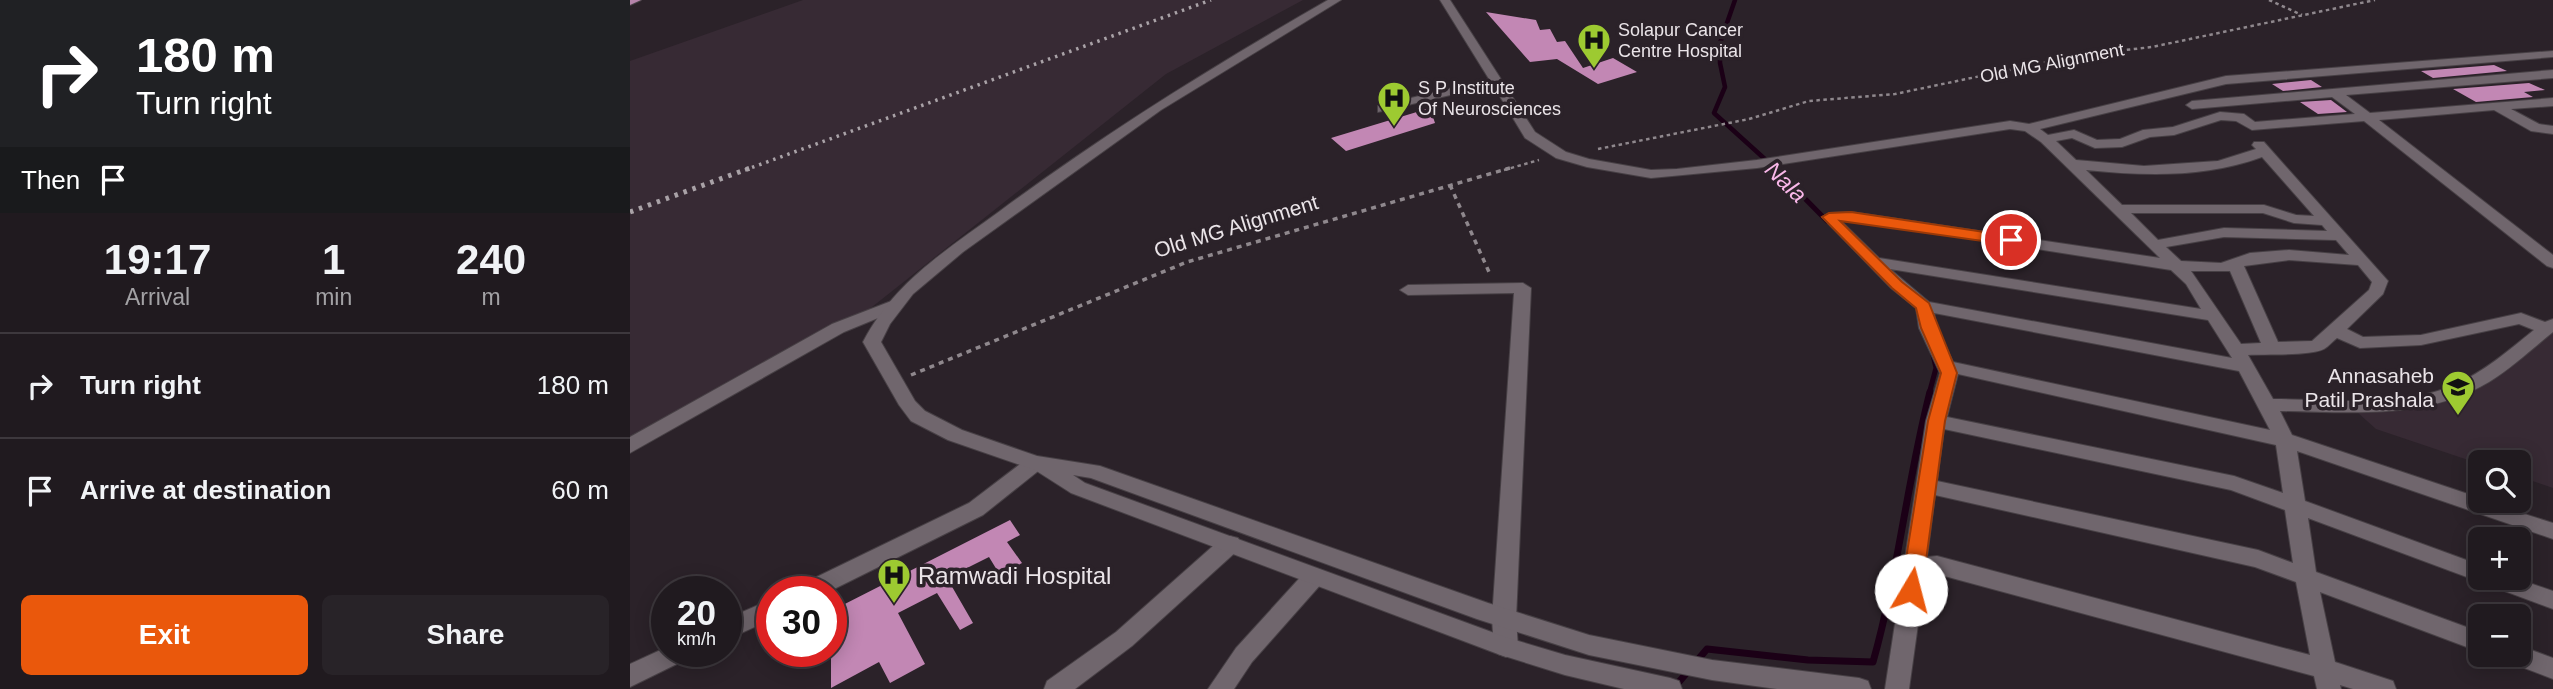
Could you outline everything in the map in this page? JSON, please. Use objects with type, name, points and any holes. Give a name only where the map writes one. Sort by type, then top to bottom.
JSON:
[{"type":"main road","points":[[630,2],[636,0]]},
{"type":"street","points":[[1336,0],[1180,91],[989,225],[894,304],[879,324],[872,342],[908,405],[936,427],[1035,463],[1078,488],[1506,648],[1629,681],[1670,689]]},
{"type":"street","points":[[1445,0],[1530,135],[1561,155],[1620,170],[1651,174],[1757,164],[2010,125],[2029,128],[2184,88],[2304,72],[2553,54]]},
{"type":"street","points":[[2304,72],[2369,116],[2553,263]]},
{"type":"street","points":[[2192,105],[2553,74]]},
{"type":"street","points":[[1383,110],[1495,80]]},
{"type":"street","points":[[2046,139],[2074,134],[2095,144],[2122,143],[2148,133],[2174,131],[2220,116],[2239,117],[2252,126],[2552,103]]},
{"type":"street","points":[[2499,108],[2553,138]]},
{"type":"street","points":[[2029,128],[2046,139],[2192,281],[2246,366],[2285,440],[2306,577],[2327,679]]},
{"type":"street","points":[[2536,128],[2553,130]]},
{"type":"street","points":[[2071,164],[2116,169],[2162,169],[2245,159],[2261,148],[2380,281],[2377,291],[2337,331],[2317,346],[2273,351],[2236,350]]},
{"type":"street","points":[[2117,209],[2264,209],[2294,219],[2327,221]]},
{"type":"street","points":[[2246,366],[1923,306],[1829,217],[1851,216],[2178,266],[2222,268],[2250,258],[2289,255],[2362,261]]},
{"type":"street","points":[[2157,245],[2188,234],[2218,232],[2339,236]]},
{"type":"street","points":[[1874,262],[2214,316]]},
{"type":"street","points":[[2235,264],[2273,351]]},
{"type":"street","points":[[1408,289],[1523,288],[1516,460],[1504,619],[1506,648]]},
{"type":"street","points":[[630,446],[838,328],[894,304]]},
{"type":"street","points":[[1897,689],[1936,421],[1949,373],[1928,328],[1923,306]]},
{"type":"street","points":[[2337,331],[2360,343],[2421,340],[2521,318],[2550,327]]},
{"type":"street","points":[[2267,405],[2369,404],[2435,397],[2456,391],[2484,377],[2550,327]]},
{"type":"street","points":[[1945,366],[2285,440],[2553,531]]},
{"type":"street","points":[[1936,421],[2234,483],[2468,570]]},
{"type":"street","points":[[839,576],[976,509],[1035,463],[1094,471],[1504,619],[1637,656],[1712,670],[1859,689]]},
{"type":"street","points":[[1927,486],[2258,559],[2468,638]]},
{"type":"street","points":[[1056,689],[1124,639],[1230,544]]},
{"type":"street","points":[[1915,566],[1937,565],[2327,679],[2384,689]]},
{"type":"street","points":[[1220,689],[1244,655],[1314,577]]},
{"type":"street","points":[[2524,590],[2553,600]]},
{"type":"street","points":[[2531,661],[2553,669]]},
{"type":"street","points":[[630,676],[651,666]]},
{"type":"path","points":[[2269,0],[2304,15]]},
{"type":"path","name":"Old MG Alignment","points":[[1596,149],[1730,123],[1809,102],[1895,94],[2081,54],[2152,47],[2375,0]]},
{"type":"path","name":"Old MG Alignment","points":[[894,382],[1187,262],[1561,155]]},
{"type":"path","points":[[1450,185],[1483,261],[1500,288]]},
{"type":"shaded area","points":[[803,0],[1303,0],[1166,74],[843,330],[630,451],[630,61]]},
{"type":"shaded area","name":"Annasaheb Patil Prashala","points":[[2553,324],[2553,488],[2531,480],[2531,450],[2468,450],[2468,460],[2376,429],[2348,404],[2435,397],[2484,377]]},
{"type":"building","points":[[1486,12],[1536,20],[1540,30],[1550,29],[1557,42],[1565,41],[1583,68],[1613,58],[1637,72],[1598,84],[1557,59],[1530,62]]},
{"type":"building","points":[[2494,65],[2507,71],[2433,78],[2421,71]]},
{"type":"building","points":[[2311,80],[2322,87],[2283,91],[2272,84]]},
{"type":"building","points":[[2529,83],[2545,90],[2524,92],[2533,97],[2476,102],[2453,89]]},
{"type":"building","points":[[2331,100],[2347,112],[2318,114],[2300,102]]},
{"type":"building","points":[[1430,108],[1435,123],[1346,151],[1331,138]]},
{"type":"building","points":[[1010,520],[1020,535],[1007,542],[1022,563],[1000,575],[989,557],[947,578],[973,623],[960,630],[937,593],[898,613],[925,664],[890,683],[879,662],[831,688],[831,667],[847,667],[847,603]]},
{"type":"waterway","name":"Nala","points":[[1735,0],[1720,43],[1720,63],[1725,87],[1714,113],[1777,170]]},
{"type":"waterway","name":"Nala","points":[[1777,170],[1827,221]]},
{"type":"waterway","name":"Nala","points":[[1929,394],[1936,368],[1933,355]]},
{"type":"waterway","name":"Nala","points":[[1673,689],[1707,649],[1808,660],[1873,662],[1930,392]]},
{"type":"railway","points":[[745,170],[1211,0]]},
{"type":"railway","points":[[630,212],[750,168]]},
{"type":"place","name":"Solapur Cancer Centre Hospital","points":[[1594,70]]},
{"type":"place","name":"S P Institute Of Neurosciences","points":[[1394,128]]},
{"type":"place","name":"Annasaheb Patil Prashala","points":[[2458,417]]},
{"type":"place","name":"Ramwadi Hospital","points":[[894,605]]},
{"type":"route","points":[[1911,590],[1936,421],[1949,373],[1928,328],[1923,306],[1897,285],[1829,217],[1851,216],[2011,240]]}]
